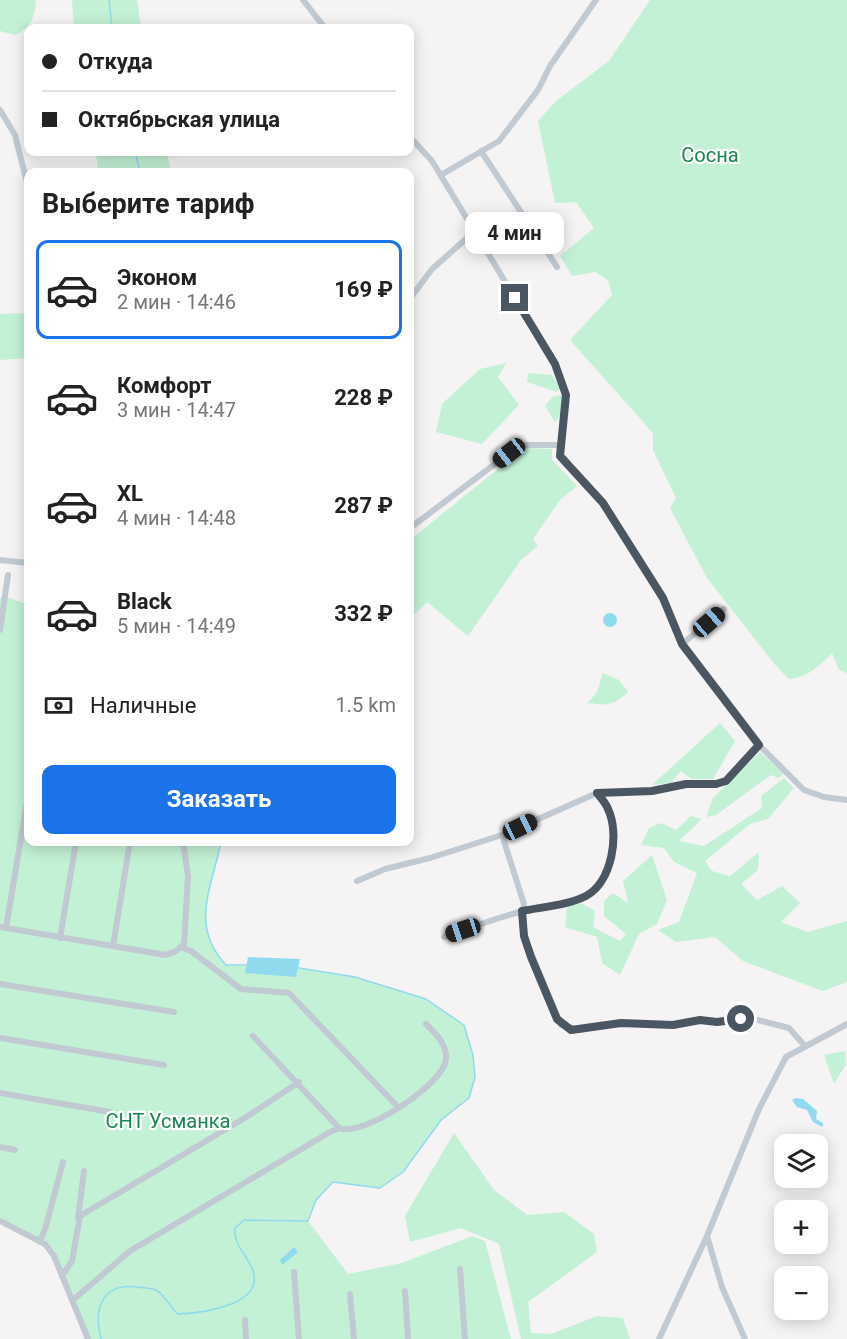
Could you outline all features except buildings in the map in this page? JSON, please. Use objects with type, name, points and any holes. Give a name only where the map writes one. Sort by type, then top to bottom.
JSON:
[{"type":"street","points":[[303,0],[322,24]]},
{"type":"street","points":[[441,175],[499,141],[538,90],[550,66],[596,0]]},
{"type":"street","points":[[0,110],[15,135],[24,171]]},
{"type":"street","points":[[414,141],[441,175],[555,364],[566,395],[560,456],[603,503],[663,598],[682,644],[759,745],[804,790],[824,797],[847,800]]},
{"type":"street","points":[[481,151],[557,267]]},
{"type":"street","points":[[414,293],[432,269],[475,231]]},
{"type":"street","points":[[414,525],[520,445],[561,445]]},
{"type":"street","points":[[0,560],[24,563]]},
{"type":"street","points":[[0,630],[8,575]]},
{"type":"street","points":[[682,644],[724,609]]},
{"type":"street","points":[[357,881],[386,869],[430,858],[502,835],[597,793],[652,791],[686,784],[716,784],[726,781],[759,745]]},
{"type":"street","points":[[444,937],[522,911],[584,897],[597,889],[604,878],[612,849],[612,825],[608,808],[597,793]]},
{"type":"street","points":[[24,817],[3,927],[60,938],[166,955],[180,947],[184,944],[187,903],[183,846]]},
{"type":"street","points":[[502,835],[521,890],[524,904],[522,911],[524,936],[531,957],[557,1019],[571,1030],[621,1023],[673,1025],[700,1020],[717,1022],[753,1019],[789,1028],[805,1046]]},
{"type":"street","points":[[60,938],[75,846]]},
{"type":"street","points":[[113,946],[129,846]]},
{"type":"street","points":[[180,947],[190,951],[241,989],[289,993],[398,1107]]},
{"type":"street","points":[[0,984],[174,1012]]},
{"type":"street","points":[[253,1035],[299,1082],[339,1128],[346,1131],[356,1129],[398,1107],[437,1079],[444,1070],[446,1057],[441,1040],[426,1024]]},
{"type":"street","points":[[659,1339],[707,1236],[766,1094],[786,1057],[847,1024]]},
{"type":"street","points":[[0,1038],[164,1065]]},
{"type":"street","points":[[78,1219],[248,1116],[299,1082]]},
{"type":"street","points":[[0,1093],[110,1112]]},
{"type":"street","points":[[73,1300],[130,1251],[339,1128]]},
{"type":"street","points":[[0,1147],[15,1150]]},
{"type":"street","points":[[40,1242],[63,1162]]},
{"type":"street","points":[[62,1276],[72,1261],[84,1171]]},
{"type":"street","points":[[0,1221],[40,1242],[54,1256],[88,1339]]},
{"type":"street","points":[[707,1236],[722,1287],[745,1339]]},
{"type":"street","points":[[460,1269],[465,1339]]},
{"type":"street","points":[[294,1272],[299,1339]]},
{"type":"street","points":[[405,1291],[408,1339]]},
{"type":"street","points":[[350,1294],[354,1339]]},
{"type":"street","points":[[245,1320],[246,1339]]},
{"type":"green space","points":[[0,0],[36,0],[31,22],[24,24],[24,30],[14,35],[0,31]]},
{"type":"green space","points":[[72,0],[137,0],[140,24],[74,24]]},
{"type":"green space","name":"Сосна","points":[[650,0],[847,0],[847,673],[839,670],[832,653],[813,670],[796,678],[789,679],[776,666],[707,578],[670,508],[676,498],[653,450],[653,433],[570,340],[612,295],[608,280],[595,272],[572,276],[560,256],[594,228],[576,202],[555,203],[538,121],[556,101],[609,61]]},
{"type":"green space","points":[[96,156],[168,156],[170,168],[98,168]]},
{"type":"green space","points":[[24,313],[24,358],[0,360],[0,314]]},
{"type":"green space","points":[[506,363],[498,377],[519,405],[482,444],[436,432],[442,404],[480,369]]},
{"type":"green space","points":[[528,373],[552,375],[560,388],[557,392],[527,382]]},
{"type":"green space","points":[[563,395],[562,413],[555,422],[545,406],[553,396]]},
{"type":"green space","points":[[524,448],[552,449],[552,460],[577,486],[560,500],[533,539],[538,546],[521,560],[468,636],[427,602],[414,615],[414,537]]},
{"type":"green space","name":"СНТ Усманка","points":[[0,598],[10,598],[24,603],[24,846],[220,846],[209,890],[206,921],[215,950],[226,965],[296,967],[355,977],[426,999],[464,1025],[473,1055],[475,1077],[469,1098],[441,1121],[403,1172],[380,1188],[333,1182],[316,1200],[308,1221],[348,1274],[402,1263],[472,1236],[485,1241],[511,1339],[85,1339],[52,1256],[43,1246],[0,1223]]},
{"type":"green space","points":[[603,673],[619,680],[628,692],[619,700],[610,703],[588,703],[597,692]]},
{"type":"green space","points":[[720,723],[735,741],[713,779],[692,779],[681,771],[671,783],[652,785]]},
{"type":"green space","points":[[760,752],[783,773],[779,778],[771,775],[716,815],[706,817],[713,798]]},
{"type":"green space","points":[[784,778],[794,788],[768,819],[750,824],[705,861],[712,871],[730,876],[759,852],[758,870],[741,884],[757,900],[782,886],[800,903],[781,922],[808,932],[847,921],[847,982],[823,991],[743,961],[715,937],[676,942],[658,930],[679,922],[697,873],[674,862],[664,848],[641,845],[649,828],[661,823],[676,830],[691,816],[702,819],[679,841],[704,846],[762,808],[761,796]]},
{"type":"green space","points":[[652,855],[667,900],[657,924],[639,934],[620,975],[602,963],[597,937],[565,927],[567,907],[579,902],[595,911],[593,927],[620,941],[626,934],[604,916],[604,901],[613,893],[628,903],[623,881]]},
{"type":"green space","points":[[845,1051],[846,1064],[834,1084],[824,1055]]},
{"type":"green space","points":[[454,1133],[494,1190],[527,1215],[564,1212],[594,1234],[597,1252],[528,1302],[531,1333],[551,1334],[597,1316],[623,1318],[630,1339],[521,1339],[499,1244],[461,1228],[410,1242],[405,1216]]},
{"type":"water","points":[[610,613],[615,615],[617,620],[615,625],[610,627],[605,625],[603,620],[605,615]]},
{"type":"water","points":[[248,957],[300,959],[296,977],[245,973]]},
{"type":"water","points":[[803,1099],[817,1111],[816,1119],[823,1123],[823,1127],[813,1122],[807,1110],[797,1107],[792,1100]]},
{"type":"water","points":[[294,1247],[298,1252],[282,1265],[280,1260]]},
{"type":"waterway","points":[[109,0],[112,24]]},
{"type":"waterway","points":[[136,156],[139,168]]},
{"type":"waterway","points":[[220,846],[206,906],[208,935],[226,965],[246,965]]},
{"type":"waterway","points":[[101,1339],[98,1317],[100,1308],[103,1300],[115,1289],[137,1287],[156,1290],[178,1314],[217,1309],[243,1298],[251,1290],[254,1279],[251,1266],[235,1233],[235,1228],[244,1220],[308,1221],[316,1200],[333,1182],[380,1188],[403,1172],[441,1120],[469,1098],[475,1077],[473,1055],[464,1025],[426,999],[355,977],[299,968]]},
{"type":"route","points":[[515,298],[555,364],[566,395],[560,456],[603,503],[663,598],[682,644],[759,745],[726,781],[716,784],[686,784],[652,791],[597,793],[608,808],[612,825],[612,849],[604,878],[597,889],[584,897],[522,911],[524,936],[557,1019],[561,1025],[571,1030],[621,1023],[673,1025],[700,1020],[717,1022],[741,1019]]}]
